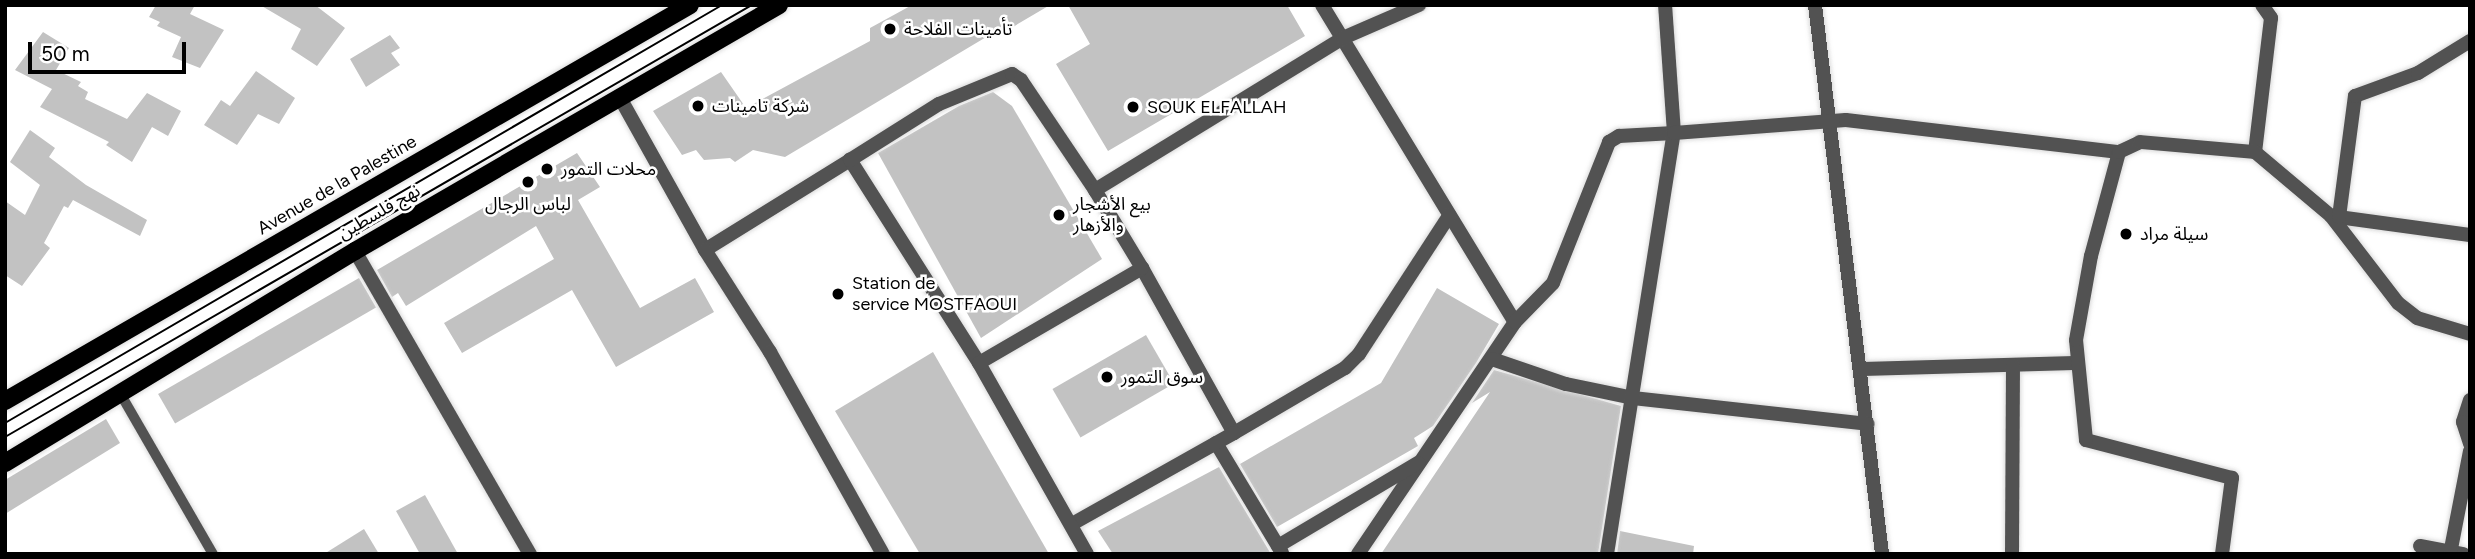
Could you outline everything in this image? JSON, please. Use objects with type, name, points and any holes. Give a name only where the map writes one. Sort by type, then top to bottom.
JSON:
[{"type":"main road","name":"Avenue de la Palestine","points":[[5,401],[690,5]]},
{"type":"main road","name":"نهج فلسطين","points":[[5,463],[355,250],[779,5]]},
{"type":"street","points":[[1322,5],[1515,322]]},
{"type":"street","points":[[1095,190],[1343,38],[1419,5]]},
{"type":"street","points":[[1607,554],[1674,133],[1665,5]]},
{"type":"street","points":[[1815,5],[1882,554]]},
{"type":"street","points":[[2255,152],[2271,18],[2262,5]]},
{"type":"street","points":[[2335,216],[2355,96],[2418,73],[2470,41]]},
{"type":"street","points":[[705,250],[939,104],[1012,74],[1021,80],[1095,190],[1234,433]]},
{"type":"street","points":[[619,96],[705,250],[770,352],[883,554]]},
{"type":"street","points":[[1358,554],[1515,322],[1553,283],[1609,142],[1619,136],[1829,122],[1916,127],[2119,152],[2140,142],[2255,152],[2335,216],[2398,303],[2417,318],[2470,334]]},
{"type":"street","points":[[2119,152],[2091,256],[2076,363],[2086,440],[2232,478],[2222,554]]},
{"type":"street","points":[[850,160],[979,363],[1087,554]]},
{"type":"street","points":[[1072,524],[1345,368],[1359,354],[1449,216]]},
{"type":"street","points":[[2335,216],[2470,235]]},
{"type":"street","points":[[355,250],[530,554]]},
{"type":"street","points":[[979,363],[1142,268]]},
{"type":"street","points":[[1492,359],[1566,384],[1633,398],[1868,424]]},
{"type":"street","points":[[1861,369],[2076,363]]},
{"type":"street","points":[[2012,554],[2013,365]]},
{"type":"street","points":[[2470,400],[2463,422],[2470,444]]},
{"type":"street","points":[[1216,443],[1280,550],[1422,461]]},
{"type":"street","points":[[2420,546],[2454,553],[2470,452]]},
{"type":"lane","points":[[120,393],[213,554]]},
{"type":"building","points":[[156,5],[195,5],[190,14],[224,30],[200,68],[172,57],[181,37],[157,26],[160,22],[149,17]]},
{"type":"building","points":[[260,5],[315,5],[345,28],[317,66],[291,49],[301,29]]},
{"type":"building","points":[[912,5],[1050,5],[1001,34],[998,30],[785,157],[753,150],[735,162],[730,158],[704,160],[696,150],[682,155],[653,111],[721,72],[746,108],[870,41],[870,28]]},
{"type":"building","name":"SOUK ELFALLAH","points":[[1068,5],[1287,5],[1305,36],[1108,151],[1056,64],[1090,44]]},
{"type":"building","points":[[43,32],[69,48],[56,70],[81,82],[78,86],[88,92],[85,99],[127,119],[147,93],[181,111],[168,136],[152,127],[132,162],[106,145],[109,142],[40,107],[52,89],[15,70]]},
{"type":"building","points":[[390,35],[400,48],[391,53],[400,65],[366,87],[350,59]]},
{"type":"building","points":[[256,71],[295,98],[279,124],[258,114],[237,145],[204,125],[221,100],[230,106]]},
{"type":"building","points":[[993,92],[1012,106],[1102,259],[981,338],[878,153],[959,106]]},
{"type":"building","points":[[30,130],[55,148],[49,157],[86,185],[147,220],[140,236],[73,200],[68,208],[64,206],[44,243],[50,248],[22,286],[5,275],[5,201],[25,215],[40,185],[10,162]]},
{"type":"building","points":[[577,153],[600,187],[578,200],[640,308],[695,278],[714,312],[616,367],[572,290],[462,353],[444,323],[554,259],[536,226],[406,306],[398,293],[392,297],[377,270]]},
{"type":"building","points":[[359,278],[376,307],[175,423],[158,394]]},
{"type":"building","points":[[1437,288],[1499,324],[1476,363],[1433,426],[1414,438],[1418,446],[1277,527],[1240,464],[1381,383]]},
{"type":"building","points":[[1146,335],[1174,383],[1080,437],[1052,389]]},
{"type":"building","points":[[933,352],[1049,554],[920,554],[835,411]]},
{"type":"building","points":[[1494,370],[1621,406],[1598,554],[1381,554],[1490,392],[1472,403]]},
{"type":"building","points":[[106,419],[120,443],[5,514],[5,480]]},
{"type":"building","points":[[1219,467],[1271,554],[1113,554],[1098,531]]},
{"type":"building","points":[[425,495],[458,554],[420,554],[396,511]]},
{"type":"building","points":[[364,529],[379,554],[324,554]]},
{"type":"building","points":[[1620,531],[1694,546],[1693,554],[1617,554]]},
{"type":"tram line","points":[[5,423],[722,5]]},
{"type":"tram line","points":[[5,437],[752,5]]},
{"type":"place","name":"تأمينات الفلاحة","points":[[890,29]]},
{"type":"place","name":"شركة تامينات","points":[[698,106]]},
{"type":"place","name":"SOUK ELFALLAH","points":[[1133,107]]},
{"type":"place","name":"محلات التمور","points":[[547,169]]},
{"type":"place","name":"لباس الرجال","points":[[528,182]]},
{"type":"place","name":"بيع الأشجار والأزهار","points":[[1059,215]]},
{"type":"place","name":"سيلة مراد","points":[[2126,234]]},
{"type":"place","name":"Station de service MOSTFAOUI","points":[[838,294]]},
{"type":"place","name":"سوق التمور","points":[[1107,377]]}]
